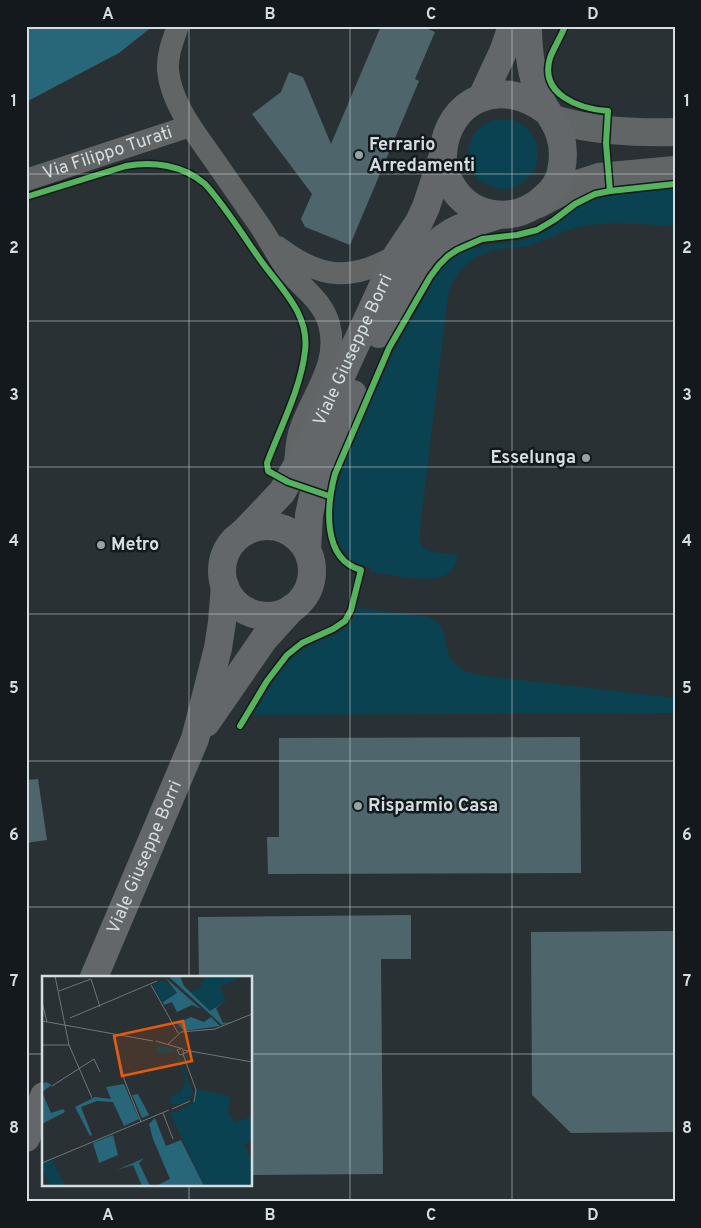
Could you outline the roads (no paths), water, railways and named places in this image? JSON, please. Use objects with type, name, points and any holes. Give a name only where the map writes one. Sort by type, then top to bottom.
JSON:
[{"type":"main road","points":[[482,98],[503,52],[512,26]]},
{"type":"main road","name":"Viale Giuseppe Borri","points":[[195,739],[264,639],[304,596],[310,581],[311,563],[307,549],[311,502],[319,474],[379,335],[422,259],[428,251],[445,237],[471,223],[499,215],[520,213],[538,204],[552,191],[561,174],[564,155],[561,136],[549,115],[532,70],[528,46],[528,26]]},
{"type":"main road","name":"Viale Giuseppe Borri","points":[[94,976],[195,739],[218,648],[225,586],[222,568],[225,557],[234,540],[275,501],[314,435],[397,255],[419,222],[426,207],[442,158],[444,139],[452,121],[465,107],[482,98],[500,94],[519,96],[536,103],[549,115]]},
{"type":"main road","name":"Viale Giuseppe Borri","points":[[442,158],[447,177],[455,192],[467,204],[482,212],[499,215]]},
{"type":"main road","points":[[244,532],[254,528],[269,526],[284,529],[297,537],[307,549]]},
{"type":"main road","points":[[225,586],[235,602],[245,610],[257,615],[270,616],[280,614],[292,608]]},
{"type":"main road","points":[[26,1138],[42,1101]]},
{"type":"street","points":[[178,26],[170,48],[168,69],[170,83],[176,100],[190,126],[271,242],[286,268],[319,303],[326,316],[332,345],[329,363],[322,384],[301,425],[296,446],[294,471]]},
{"type":"street","points":[[549,115],[573,125],[607,131],[675,132]]},
{"type":"street","name":"Via Filippo Turati","points":[[26,180],[190,126]]},
{"type":"street","points":[[538,204],[574,186],[599,177],[675,170]]},
{"type":"street","points":[[271,242],[309,267],[336,274],[368,269],[382,264],[397,255]]},
{"type":"place","name":"Ferrario Arredamenti","points":[[359,155]]},
{"type":"place","name":"Esselunga","points":[[586,458]]},
{"type":"place","name":"Metro","points":[[101,545]]},
{"type":"place","name":"Risparmio Casa","points":[[358,806]]}]
